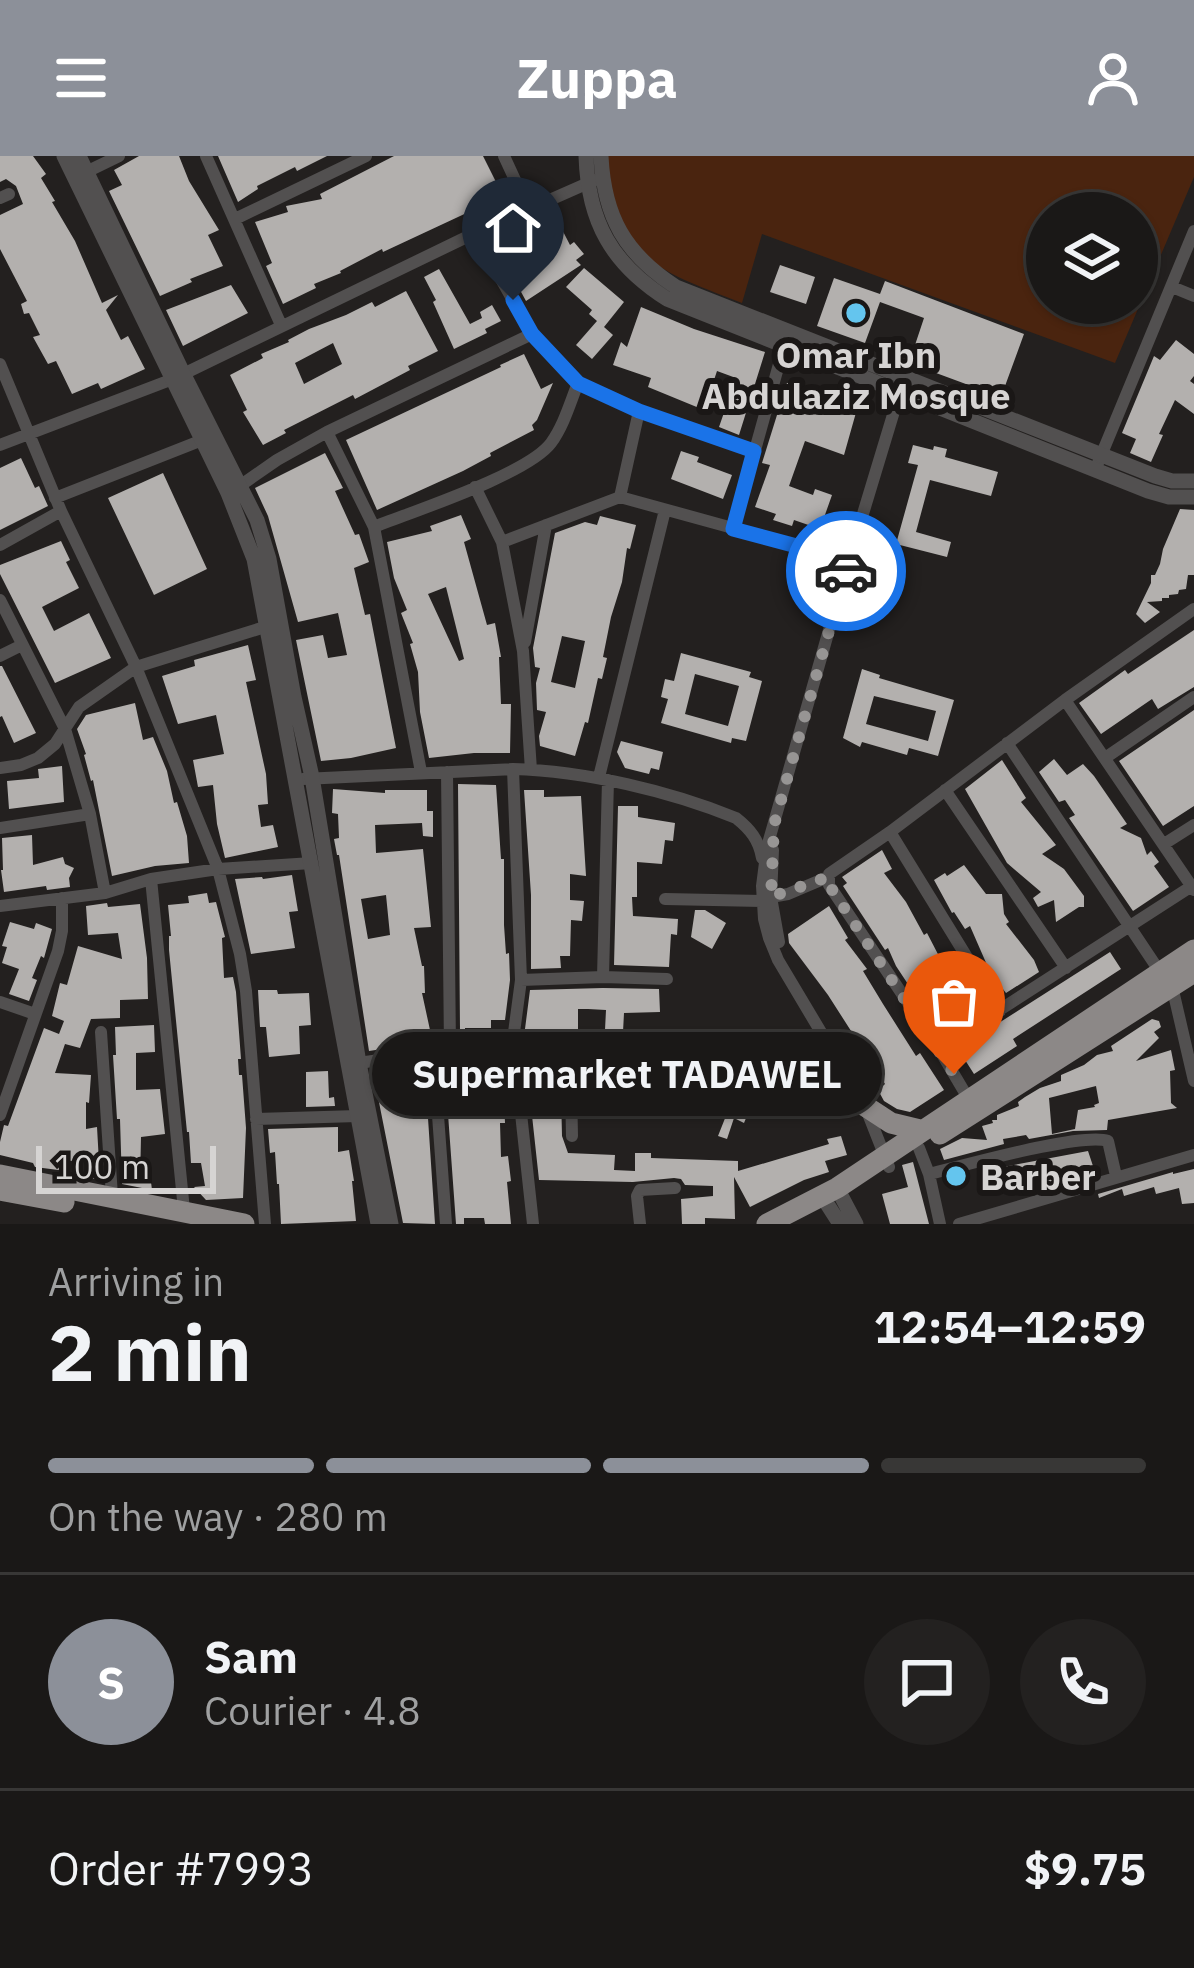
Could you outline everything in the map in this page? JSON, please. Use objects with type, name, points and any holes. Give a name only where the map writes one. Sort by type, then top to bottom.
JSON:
[{"type":"highway","points":[[797,1224],[1166,979],[1194,950]]},
{"type":"highway","points":[[920,1139],[968,1098],[1166,979],[1194,972]]},
{"type":"highway","points":[[865,1106],[920,1139]]},
{"type":"highway","points":[[0,1174],[112,1196],[182,1217]]},
{"type":"highway","points":[[0,1190],[244,1224]]},
{"type":"highway","points":[[767,1224],[834,1202]]},
{"type":"street","points":[[64,156],[80,169],[234,490],[256,520],[269,559],[294,697],[312,862],[378,1224]]},
{"type":"street","points":[[80,169],[119,156]]},
{"type":"street","points":[[206,156],[281,326]]},
{"type":"street","points":[[236,219],[366,156]]},
{"type":"street","points":[[504,156],[528,208]]},
{"type":"street","points":[[586,156],[631,251],[650,271],[676,287],[786,339],[1098,462],[1194,482]]},
{"type":"street","points":[[595,180],[601,156]]},
{"type":"street","points":[[0,445],[178,376],[475,232],[595,180]]},
{"type":"street","points":[[1098,462],[1194,231]]},
{"type":"street","points":[[475,232],[532,334],[578,383],[639,411],[754,451]]},
{"type":"street","points":[[1172,287],[1194,296]]},
{"type":"street","points":[[234,490],[327,432],[532,334]]},
{"type":"street","points":[[733,529],[786,339]]},
{"type":"street","points":[[0,364],[58,505],[136,668],[218,868],[246,991],[266,1224]]},
{"type":"street","points":[[374,527],[533,460],[550,445],[578,383]]},
{"type":"street","points":[[763,869],[902,385]]},
{"type":"street","points":[[620,496],[639,411]]},
{"type":"street","points":[[327,432],[374,527],[421,772]]},
{"type":"street","points":[[0,545],[58,505],[208,438]]},
{"type":"street","points":[[1098,462],[1148,491],[1194,497]]},
{"type":"street","points":[[476,487],[502,542],[523,651],[531,770]]},
{"type":"street","points":[[234,490],[304,778],[391,1224]]},
{"type":"street","points":[[502,542],[620,496],[849,560]]},
{"type":"street","points":[[603,976],[604,779],[665,510]]},
{"type":"street","points":[[523,651],[546,525]]},
{"type":"street","points":[[0,600],[65,729],[90,814],[105,892]]},
{"type":"street","points":[[968,1098],[829,885],[831,870],[1194,609]]},
{"type":"street","points":[[0,768],[38,758],[56,744],[79,707],[136,668],[268,626]]},
{"type":"street","points":[[0,656],[22,645]]},
{"type":"street","points":[[1105,758],[1194,698]]},
{"type":"street","points":[[940,1049],[1193,888],[1065,700]]},
{"type":"street","points":[[1007,742],[1166,979],[1194,1081]]},
{"type":"street","points":[[513,769],[521,980],[513,1040],[532,1224]]},
{"type":"street","points":[[304,778],[531,770],[604,779],[736,818],[757,840],[762,854],[769,938],[865,1106],[886,1161]]},
{"type":"street","points":[[446,1224],[437,1102],[444,1049],[447,772]]},
{"type":"street","points":[[946,790],[1066,968]]},
{"type":"street","points":[[0,828],[90,814]]},
{"type":"street","points":[[767,899],[774,825]]},
{"type":"street","points":[[1164,844],[1194,825]]},
{"type":"street","points":[[890,832],[1000,1011]]},
{"type":"street","points":[[0,906],[105,892],[218,868],[312,862]]},
{"type":"street","points":[[664,899],[767,899],[828,877]]},
{"type":"street","points":[[152,880],[182,1217]]},
{"type":"street","points":[[0,1115],[62,932],[62,898]]},
{"type":"street","points":[[521,980],[667,979]]},
{"type":"street","points":[[0,1002],[35,1013]]},
{"type":"street","points":[[101,1033],[112,1196]]},
{"type":"street","points":[[359,1063],[513,1040],[630,1044]]},
{"type":"street","points":[[571,1040],[572,1136]]},
{"type":"street","points":[[256,1119],[358,1115]]},
{"type":"street","points":[[929,1174],[1100,1138],[1108,1141],[1116,1176]]},
{"type":"street","points":[[920,1139],[940,1224]]},
{"type":"street","points":[[959,1224],[1194,1155]]},
{"type":"street","points":[[640,1224],[640,1190],[675,1188]]},
{"type":"street","points":[[834,1202],[856,1224]]},
{"type":"shaded area","points":[[604,156],[1194,156],[1194,177],[1158,262],[1158,192],[1026,192],[1026,324],[1132,324],[1115,363],[762,234],[742,303],[650,260],[623,231],[609,192]]},
{"type":"building","points":[[0,156],[33,156],[46,174],[41,178],[102,303],[118,295],[106,310],[121,340],[128,336],[145,369],[101,389],[98,383],[72,394],[56,361],[48,364],[33,337],[40,335],[29,313],[24,314],[21,304],[27,301],[0,249],[0,215],[23,204],[16,186],[6,179],[0,182]]},
{"type":"building","points":[[139,156],[179,156],[219,230],[208,235],[223,266],[160,296],[109,191],[122,185],[114,170]]},
{"type":"building","points":[[218,156],[327,156],[257,186],[238,202]]},
{"type":"building","points":[[394,156],[483,156],[503,196],[382,249],[283,304],[266,266],[272,263],[255,222],[288,212],[286,206],[322,199],[320,194]]},
{"type":"building","points":[[554,214],[570,245],[574,242],[584,254],[576,260],[581,265],[526,301],[496,246],[522,231],[526,238]]},
{"type":"building","points":[[780,265],[815,277],[806,304],[770,292]]},
{"type":"building","points":[[584,268],[624,302],[604,327],[613,335],[592,359],[576,345],[597,321],[589,314],[592,310],[566,287]]},
{"type":"building","points":[[439,269],[470,324],[492,305],[501,321],[454,349],[424,277]]},
{"type":"building","points":[[834,278],[880,294],[885,281],[1024,334],[1001,397],[909,363],[924,318],[880,302],[865,343],[817,326]]},
{"type":"building","points":[[231,285],[248,313],[183,346],[166,310]]},
{"type":"building","points":[[406,291],[438,351],[263,445],[243,412],[247,410],[230,375],[309,329],[372,302],[375,307]],"holes":[[[333,343],[342,364],[304,384],[295,363]]]},
{"type":"building","points":[[641,307],[765,352],[739,435],[719,427],[736,378],[717,371],[704,410],[648,387],[651,378],[613,365],[621,342],[627,347]]},
{"type":"building","points":[[1176,340],[1194,354],[1190,381],[1194,384],[1194,414],[1175,400],[1151,462],[1130,453],[1136,439],[1122,433],[1154,356],[1160,360]]},
{"type":"building","points":[[524,354],[541,389],[553,383],[532,425],[534,430],[463,471],[377,510],[346,440]]},
{"type":"building","points":[[787,383],[825,396],[836,395],[838,388],[851,392],[852,407],[857,409],[844,455],[805,441],[789,486],[813,495],[815,489],[832,495],[820,529],[794,520],[792,526],[773,520],[776,514],[755,507],[770,465],[762,463]]},
{"type":"building","points":[[913,445],[947,449],[945,457],[998,472],[991,496],[930,480],[916,532],[951,542],[947,557],[896,544],[918,465],[908,463]]},
{"type":"building","points":[[681,451],[732,475],[723,499],[671,479]]},
{"type":"building","points":[[325,453],[343,488],[335,491],[369,562],[354,568],[365,615],[370,614],[396,748],[321,761],[296,640],[323,635],[328,658],[347,655],[338,613],[298,622],[268,516],[255,488]]},
{"type":"building","points":[[21,458],[48,506],[0,530],[0,468]]},
{"type":"building","points":[[163,473],[207,569],[154,595],[108,498]]},
{"type":"building","points":[[1180,509],[1194,510],[1194,575],[1188,575],[1186,589],[1178,594],[1147,602],[1160,612],[1145,623],[1136,614]]},
{"type":"building","points":[[461,515],[471,539],[464,542],[487,625],[495,623],[501,704],[511,704],[510,753],[429,758],[413,643],[401,613],[407,610],[387,542],[432,531],[430,526]],"holes":[[[446,587],[464,659],[459,661],[428,594]]]},
{"type":"building","points":[[600,516],[636,525],[611,617],[602,679],[598,678],[575,756],[540,746],[546,712],[537,710],[540,668],[535,667],[533,648],[555,533],[585,522],[597,525]],"holes":[[[562,636],[585,641],[575,688],[551,682]]]},
{"type":"building","points":[[61,541],[79,588],[42,607],[54,631],[89,613],[111,658],[55,683],[0,574],[0,565]]},
{"type":"building","points":[[1194,630],[1194,687],[1158,709],[1152,699],[1101,734],[1079,703]]},
{"type":"building","points":[[248,645],[256,680],[246,682],[266,774],[268,804],[258,805],[261,827],[273,825],[278,847],[225,858],[213,785],[198,787],[193,760],[224,754],[216,715],[178,724],[162,676],[195,666],[194,660]]},
{"type":"building","points":[[681,653],[751,672],[749,677],[762,681],[746,741],[732,738],[731,743],[661,723],[668,699],[661,697],[665,679],[674,681]],"holes":[[[695,674],[739,686],[728,726],[685,714]]]},
{"type":"building","points":[[0,666],[36,733],[14,743],[0,717]]},
{"type":"building","points":[[862,669],[954,700],[938,756],[909,748],[907,755],[862,742],[860,747],[843,738]],"holes":[[[874,696],[936,711],[928,741],[866,724]]]},
{"type":"building","points":[[135,703],[143,740],[153,737],[167,771],[187,836],[189,863],[112,876],[93,780],[77,729],[86,715]]},
{"type":"building","points":[[1194,710],[1194,806],[1163,826],[1119,761]]},
{"type":"building","points":[[621,741],[663,752],[659,770],[651,768],[649,774],[625,768],[617,752]]},
{"type":"building","points":[[1054,759],[1067,775],[1083,764],[1094,776],[1127,824],[1120,828],[1141,838],[1147,855],[1151,851],[1159,862],[1154,866],[1169,887],[1133,911],[1069,818],[1075,815],[1065,800],[1059,802],[1039,772]]},
{"type":"building","points":[[1002,760],[1026,798],[1021,802],[1056,845],[1042,854],[1064,869],[1084,896],[1084,907],[1056,922],[1054,900],[1038,907],[1033,898],[1041,892],[1007,863],[965,789]]},
{"type":"building","points":[[62,766],[64,802],[9,809],[7,781],[39,778],[38,769]]},
{"type":"building","points":[[458,784],[496,785],[510,980],[505,1020],[491,1020],[491,1028],[465,1031],[460,1031]]},
{"type":"building","points":[[333,789],[427,790],[433,837],[423,836],[422,823],[375,825],[376,853],[423,849],[431,927],[414,928],[424,966],[422,993],[430,1030],[400,1037],[402,1046],[369,1051],[334,839],[339,838],[338,814],[332,813]],"holes":[[[386,895],[390,935],[368,939],[361,899]]]},
{"type":"building","points":[[524,790],[544,790],[544,797],[581,796],[586,876],[570,874],[570,900],[584,901],[582,921],[571,920],[570,956],[560,956],[561,968],[531,969]]},
{"type":"building","points":[[618,806],[638,806],[638,817],[675,823],[673,841],[665,840],[662,864],[637,862],[637,897],[632,897],[633,916],[678,919],[677,935],[671,934],[669,967],[614,965]]},
{"type":"building","points":[[32,835],[33,865],[63,857],[74,868],[70,887],[4,892],[2,838]]},
{"type":"building","points":[[882,850],[892,869],[884,873],[941,960],[945,956],[977,1012],[958,1024],[939,1031],[843,886],[847,883],[842,877]]},
{"type":"building","points":[[964,865],[986,894],[1002,894],[1006,924],[1039,972],[1006,993],[986,968],[970,926],[965,929],[952,913],[934,880]]},
{"type":"building","points":[[292,875],[298,911],[289,912],[295,948],[251,954],[235,879]]},
{"type":"building","points":[[207,893],[209,903],[216,902],[225,937],[224,978],[233,977],[236,992],[246,1128],[243,1198],[206,1200],[194,1187],[205,1186],[201,1163],[191,1163],[187,1132],[168,905],[189,903],[188,896]]},
{"type":"building","points":[[107,903],[108,907],[140,904],[148,999],[120,1000],[120,1018],[91,1019],[80,1048],[65,1044],[55,1073],[91,1075],[86,1129],[97,1127],[100,1180],[90,1178],[89,1160],[67,1161],[66,1171],[35,1167],[0,1155],[0,1142],[44,1028],[59,1034],[64,1021],[52,1016],[60,983],[67,985],[78,946],[122,959],[118,933],[88,935],[86,906]]},
{"type":"building","points":[[829,906],[883,1004],[944,1090],[910,1112],[884,1101],[878,1090],[885,1084],[789,943],[788,934]]},
{"type":"building","points":[[695,910],[705,910],[726,923],[712,949],[691,937]]},
{"type":"building","points":[[10,922],[52,929],[32,978],[37,980],[29,1001],[9,994],[19,969],[2,963]]},
{"type":"building","points":[[1110,952],[1121,969],[1013,1039],[1017,1046],[974,1074],[958,1049]]},
{"type":"building","points":[[659,989],[660,1012],[624,1013],[623,1032],[605,1030],[606,1010],[588,1009],[578,1009],[578,1030],[525,1029],[530,990]]},
{"type":"building","points":[[258,990],[309,993],[311,1025],[299,1026],[300,1054],[269,1057],[266,1027],[260,1027]]},
{"type":"building","points":[[1152,1019],[1159,1021],[1161,1027],[1154,1032],[1159,1038],[1136,1061],[1171,1050],[1175,1070],[1170,1071],[1171,1103],[1177,1108],[1108,1120],[1107,1130],[1003,1139],[1004,1144],[944,1160],[940,1149],[962,1138],[987,1140],[982,1126],[1040,1088],[1061,1081],[1061,1075],[1113,1051],[1111,1046]],"holes":[[[1096,1086],[1099,1103],[1078,1110],[1075,1129],[1052,1134],[1049,1098]]]},
{"type":"building","points":[[154,1025],[155,1052],[136,1053],[136,1090],[160,1089],[165,1134],[141,1137],[140,1183],[151,1182],[152,1190],[122,1184],[113,1055],[115,1027]]},
{"type":"building","points":[[717,1042],[744,1055],[738,1067],[754,1074],[745,1098],[753,1101],[744,1123],[734,1118],[727,1139],[718,1136],[739,1083],[705,1067]]},
{"type":"building","points":[[525,1051],[560,1051],[562,1136],[568,1153],[615,1155],[614,1170],[635,1171],[635,1153],[651,1153],[651,1158],[738,1161],[738,1171],[829,1144],[827,1139],[841,1136],[847,1155],[825,1161],[829,1172],[750,1207],[734,1177],[735,1219],[705,1218],[705,1224],[682,1224],[681,1199],[713,1196],[713,1186],[685,1185],[674,1178],[539,1180]]},
{"type":"building","points":[[581,1051],[590,1051],[590,1063],[604,1063],[603,1089],[598,1089],[596,1102],[582,1103]]},
{"type":"building","points":[[498,1054],[498,1101],[504,1100],[505,1123],[500,1123],[501,1157],[508,1156],[511,1224],[464,1218],[464,1224],[456,1224],[448,1114],[450,1073],[454,1059],[479,1062],[478,1056]]},
{"type":"building","points":[[427,1063],[435,1224],[403,1223],[373,1072]]},
{"type":"building","points":[[328,1071],[329,1098],[334,1097],[335,1106],[306,1107],[306,1072]]},
{"type":"building","points":[[338,1127],[338,1152],[349,1150],[356,1221],[281,1224],[275,1152],[270,1153],[268,1129]]},
{"type":"building","points":[[1088,1151],[1094,1169],[1064,1175],[1066,1182],[1018,1192],[1015,1179],[995,1186],[992,1169]]},
{"type":"building","points":[[913,1162],[929,1224],[890,1224],[882,1194],[908,1187],[902,1165]]},
{"type":"building","points":[[1194,1169],[1194,1203],[1182,1204],[1179,1188],[1156,1194],[1154,1187],[1124,1196],[1122,1189],[1099,1198],[1098,1194]]},
{"type":"way so far","points":[[846,571],[774,825],[771,897],[828,877],[954,1074]]},
{"type":"place","name":"Omar Ibn Abdulaziz Mosque","points":[[856,313]]},
{"type":"place","name":"Supermarket TADAWEL","points":[[954,1074]]},
{"type":"place","name":"Barber","points":[[956,1176]]},
{"type":"route","points":[[513,300],[532,334],[578,383],[639,411],[754,451],[733,529],[849,560],[846,571]]}]
